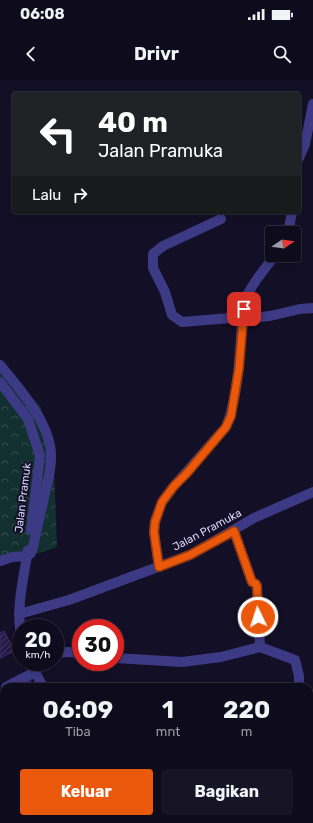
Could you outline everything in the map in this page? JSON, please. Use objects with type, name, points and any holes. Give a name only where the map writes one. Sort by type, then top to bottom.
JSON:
[{"type":"street","points":[[301,155],[309,144],[313,104]]},
{"type":"street","points":[[289,226],[292,214]]},
{"type":"street","points":[[221,219],[163,246],[153,254],[153,268],[165,292],[172,315],[182,322],[230,318],[243,319],[270,316],[300,309],[313,308]]},
{"type":"street","points":[[159,567],[154,532],[155,522],[162,502],[174,486],[226,427],[231,416],[239,368],[246,299],[252,286],[270,262]]},
{"type":"street","points":[[0,365],[23,393],[38,415],[47,436],[51,456],[48,482],[33,547],[28,556],[19,619]]},
{"type":"street","name":"Jalan Pramuk","points":[[0,382],[28,419],[40,456],[28,556]]},
{"type":"street","name":"Jalan Pramuka","points":[[19,614],[69,600],[190,555],[234,531],[254,518],[313,492]]},
{"type":"street","points":[[234,531],[252,582],[257,586],[260,647]]},
{"type":"street","points":[[0,561],[12,556],[28,556]]},
{"type":"street","points":[[124,659],[182,662],[221,657],[260,647],[295,660],[299,676],[298,683]]},
{"type":"street","points":[[14,683],[35,672],[41,683]]},
{"type":"green space","points":[[0,365],[40,406],[53,438],[57,547],[0,566]]},
{"type":"building","points":[[4,631],[12,647],[12,652],[0,658],[0,633]]},
{"type":"building","points":[[30,680],[32,683],[24,683]]},
{"type":"route","points":[[244,309],[239,368],[231,416],[226,427],[174,486],[162,502],[155,522],[154,532],[159,567],[190,555],[234,531],[252,582],[257,586],[258,617]]}]
